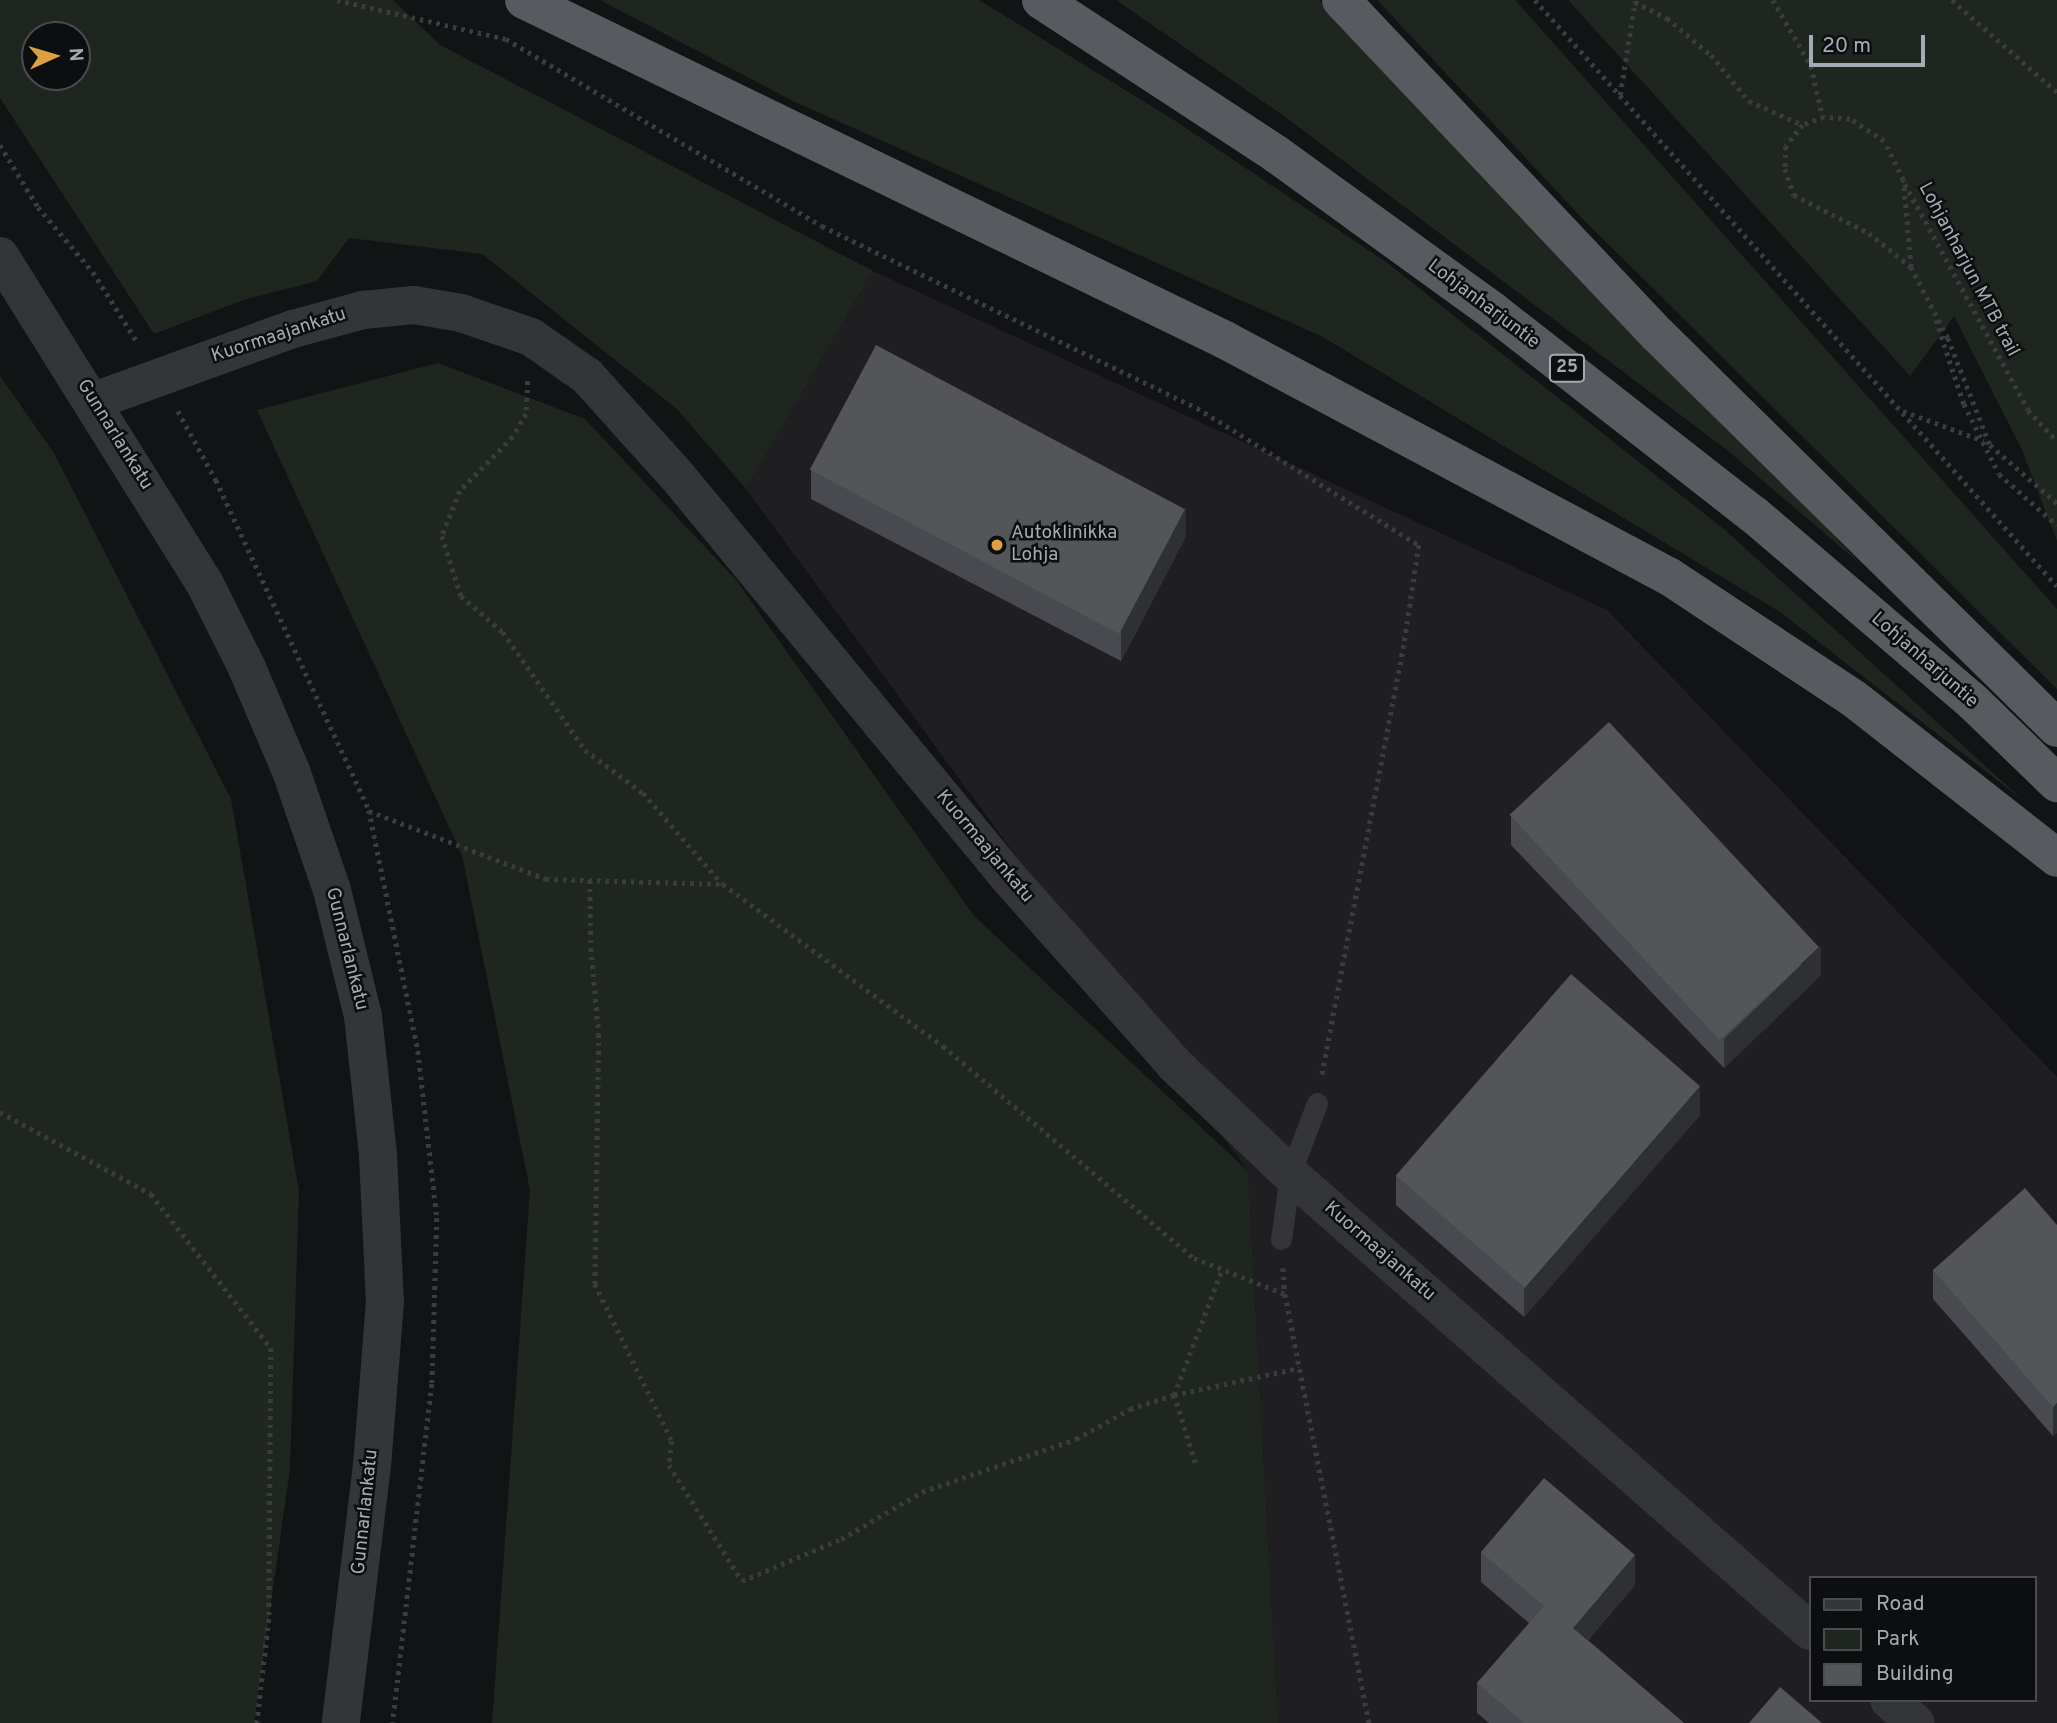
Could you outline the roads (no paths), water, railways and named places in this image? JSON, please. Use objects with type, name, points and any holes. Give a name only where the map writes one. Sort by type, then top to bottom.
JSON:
[{"type":"highway","points":[[524,0],[1225,340],[1671,577],[1853,698],[2057,858]]},
{"type":"highway","name":"Lohjanharjuntie","points":[[1041,0],[1276,153],[1494,312],[1754,514],[1973,702],[2057,783]]},
{"type":"highway","points":[[1340,0],[1658,335],[2057,728]]},
{"type":"street","name":"Gunnarlankatu","points":[[0,256],[94,401],[204,582],[247,668],[291,771],[332,890],[363,1016],[378,1155],[385,1301],[372,1465],[341,1723]]},
{"type":"street","name":"Kuormaajankatu","points":[[94,401],[293,329],[363,310],[414,305],[461,313],[531,337],[587,376],[624,416],[1010,879],[1174,1064],[1290,1174],[1808,1630]]},
{"type":"street","points":[[1891,1702],[1915,1723]]},
{"type":"lane","points":[[1281,1239],[1290,1174],[1317,1103]]},
{"type":"place","name":"Autoklinikka Lohja","points":[[997,545]]}]
